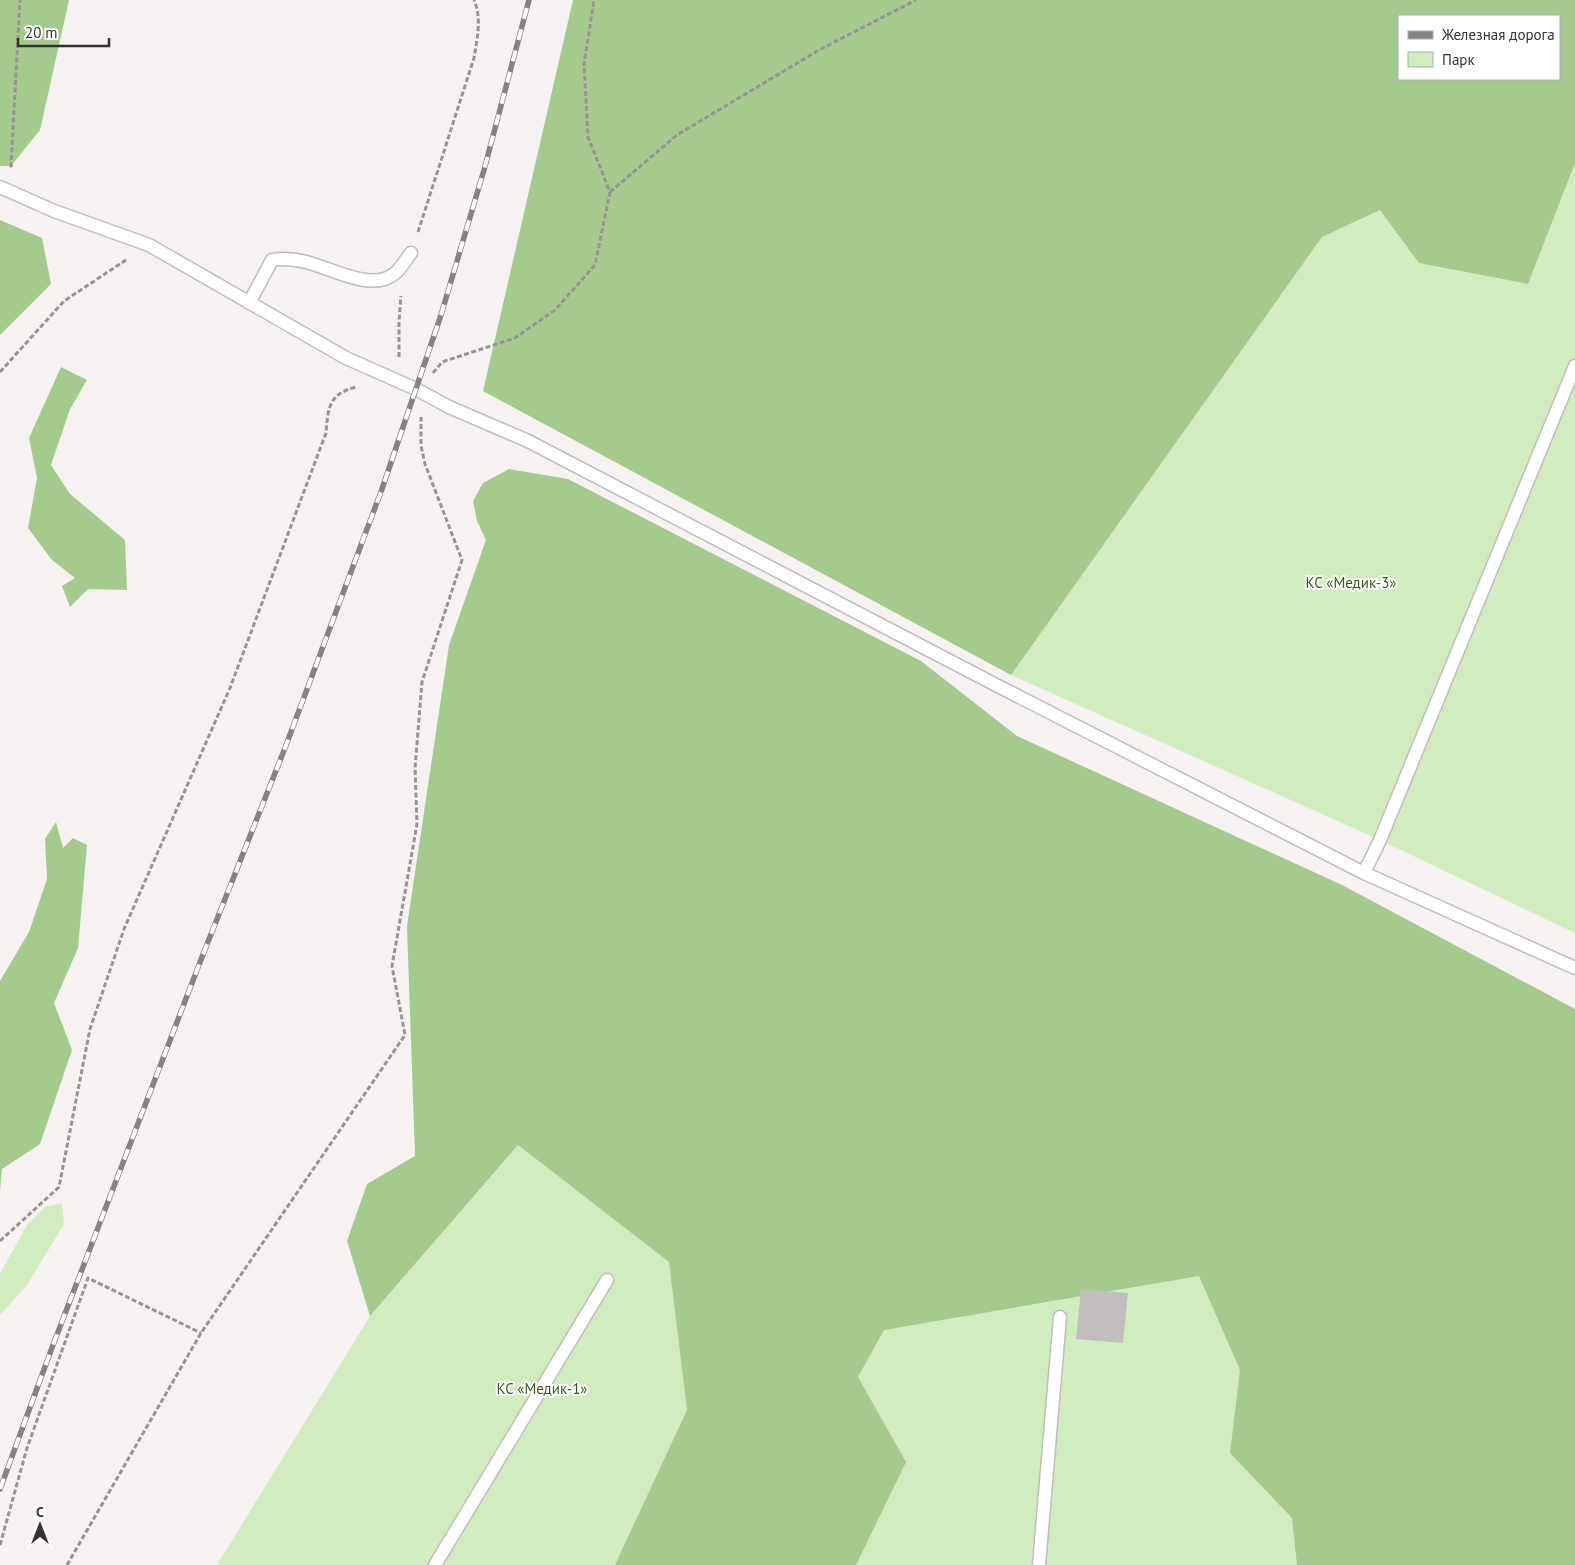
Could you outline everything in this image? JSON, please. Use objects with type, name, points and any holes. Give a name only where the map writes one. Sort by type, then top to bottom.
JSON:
[{"type":"lane","points":[[0,187],[54,211],[150,245],[346,358],[416,389],[449,407],[528,441],[989,682],[1364,873],[1575,968]]},
{"type":"lane","points":[[249,303],[272,260],[283,258],[306,262],[361,280],[379,281],[395,274],[411,253]]},
{"type":"lane","points":[[1364,873],[1380,840],[1575,366]]},
{"type":"lane","points":[[435,1565],[606,1280]]},
{"type":"lane","points":[[1039,1565],[1060,1317]]},
{"type":"path","points":[[17,172],[11,166],[20,0]]},
{"type":"path","points":[[399,382],[399,320],[402,287],[411,253],[474,58],[479,28],[474,0]]},
{"type":"path","points":[[67,1565],[201,1333],[405,1034],[392,966],[417,824],[415,768],[422,682],[462,560],[425,464],[421,446],[421,411],[416,389],[442,362],[515,338],[555,310],[596,265],[610,192],[588,137],[584,64],[594,0]]},
{"type":"path","points":[[610,192],[677,135],[819,50],[916,0]]},
{"type":"path","points":[[0,372],[64,301],[150,245]]},
{"type":"path","points":[[0,1241],[59,1187],[90,1029],[124,929],[230,688],[326,432],[328,412],[334,398],[344,390],[358,386]]},
{"type":"path","points":[[0,1545],[27,1448],[88,1278],[201,1333]]},
{"type":"green space","points":[[0,0],[69,0],[40,130],[11,166],[0,166]]},
{"type":"green space","points":[[573,0],[1575,0],[1575,163],[1528,284],[1419,263],[1380,210],[1322,237],[1011,675],[483,391]]},
{"type":"green space","name":"КС «Медик-3»","points":[[1412,99],[1575,157],[1575,933],[1380,840],[1011,675],[1322,237]]},
{"type":"green space","points":[[0,220],[42,238],[51,284],[0,335]]},
{"type":"green space","points":[[61,367],[87,380],[70,409],[51,465],[70,494],[125,540],[127,590],[88,589],[70,607],[62,586],[75,578],[52,560],[28,528],[37,478],[29,438]]},
{"type":"green space","points":[[509,469],[568,479],[921,661],[1017,736],[1342,885],[1575,1009],[1575,1565],[1297,1565],[1292,1518],[1230,1453],[1240,1370],[1199,1276],[884,1330],[858,1377],[906,1462],[856,1565],[615,1565],[687,1410],[669,1262],[518,1145],[370,1316],[347,1241],[367,1184],[415,1156],[407,926],[449,645],[486,540],[477,521],[473,501],[483,483]]},
{"type":"green space","points":[[56,822],[63,848],[73,838],[87,845],[78,948],[54,1003],[72,1050],[40,1144],[2,1169],[0,1190],[0,981],[29,932],[47,879],[45,839]]},
{"type":"green space","name":"КС «Медик-1»","points":[[518,1145],[670,1262],[1214,1240],[1333,1565],[217,1565],[370,1316]]},
{"type":"green space","points":[[62,1203],[64,1224],[27,1285],[0,1315],[0,1274],[27,1225],[45,1207]]},
{"type":"building","points":[[1081,1289],[1128,1293],[1123,1343],[1076,1339]]},
{"type":"railway","points":[[0,1489],[53,1345],[202,957],[285,748],[382,489],[441,315],[484,170],[529,0]]}]
